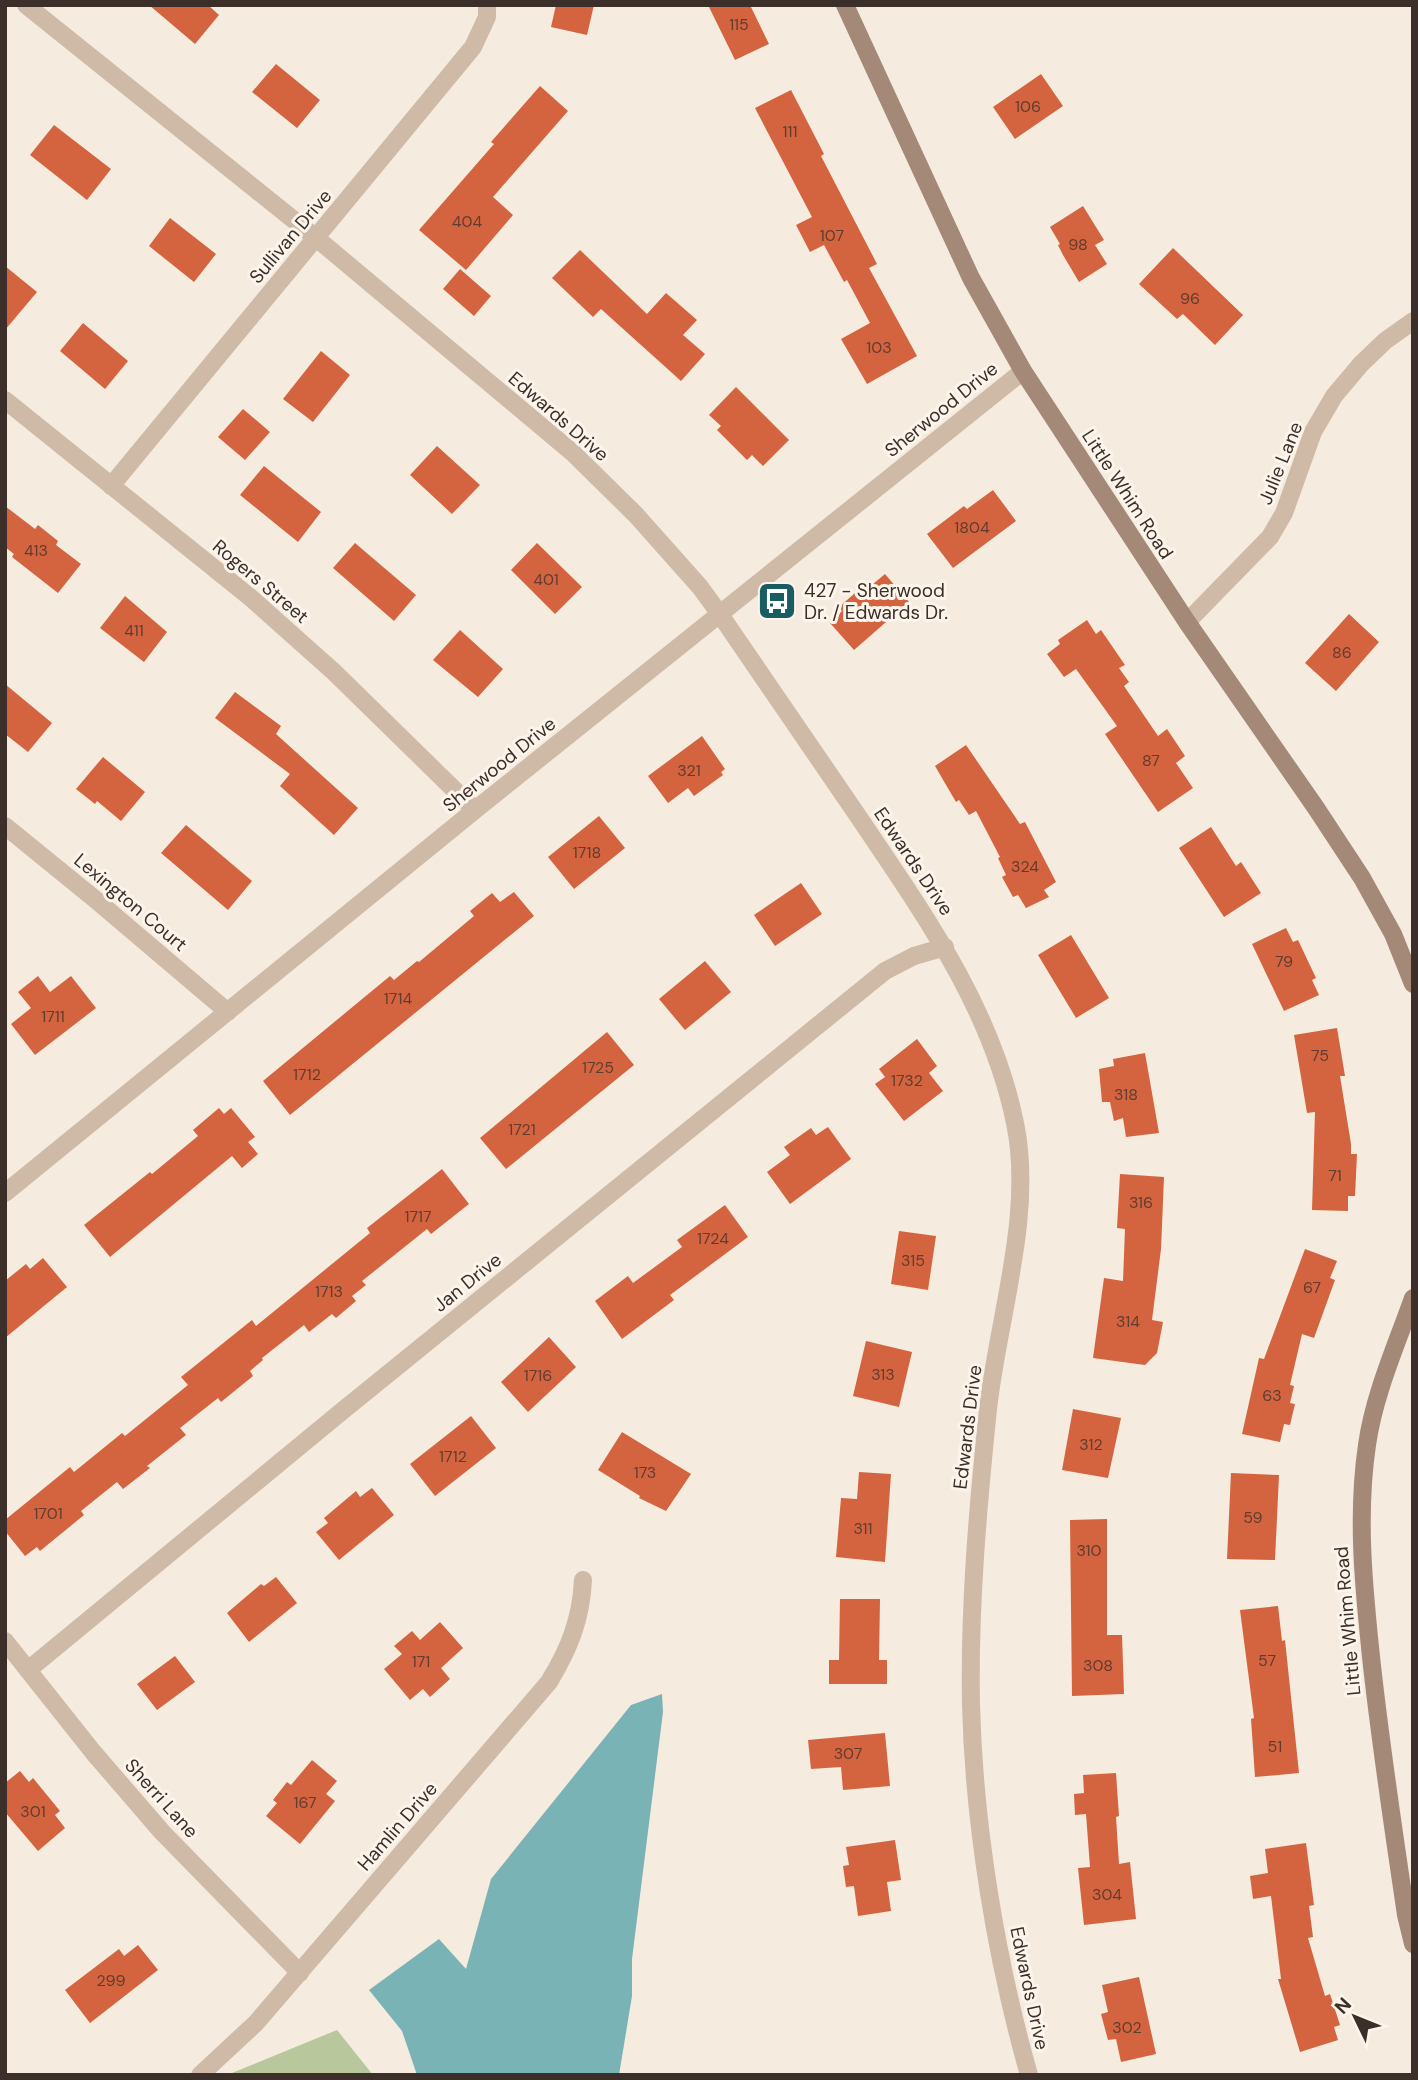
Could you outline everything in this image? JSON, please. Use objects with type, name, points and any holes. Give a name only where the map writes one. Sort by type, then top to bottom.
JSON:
[{"type":"street","name":"Edwards Drive","points":[[26,5],[315,237],[573,453],[636,515],[700,587],[719,613],[945,947],[974,1003],[1004,1078],[1016,1126],[1021,1174],[1019,1213],[989,1405],[976,1533],[971,1635],[971,1709],[980,1817],[995,1924],[1018,2037],[1029,2075]]},
{"type":"street","name":"Sullivan Drive","points":[[111,486],[473,47],[487,17],[487,5]]},
{"type":"street","name":"Little Whim Road","points":[[845,5],[971,278],[1023,371],[1187,622],[1362,878],[1393,934],[1413,984]]},
{"type":"street","name":"Julie Lane","points":[[1187,622],[1270,537],[1284,513],[1313,432],[1334,396],[1361,364],[1413,321]]},
{"type":"street","name":"Sherwood Drive","points":[[5,1193],[475,810],[1023,371]]},
{"type":"street","name":"Rogers Street","points":[[5,400],[251,598],[334,672],[475,810]]},
{"type":"street","name":"Lexington Court","points":[[5,826],[228,1012]]},
{"type":"street","name":"Jan Drive","points":[[28,1670],[885,971],[914,956],[945,947]]},
{"type":"street","name":"Little Whim Road","points":[[1413,1298],[1378,1401],[1367,1444],[1361,1508],[1362,1563],[1376,1706],[1406,1915],[1413,1944]]},
{"type":"street","name":"Hamlin Drive","points":[[201,2075],[256,2023],[549,1682],[566,1653],[578,1621],[583,1580]]},
{"type":"street","name":"Sherri Lane","points":[[5,1641],[93,1752],[162,1832],[300,1972]]},
{"type":"green space","points":[[337,2030],[373,2075],[227,2075]]},
{"type":"water","points":[[662,1694],[663,1712],[632,1959],[632,1996],[619,2075],[417,2075],[402,2031],[369,1990],[439,1939],[466,1969],[491,1879],[631,1705]]},
{"type":"building","points":[[149,5],[208,5],[219,15],[195,44]]},
{"type":"building","points":[[556,5],[594,5],[587,35],[551,27]]},
{"type":"building","points":[[708,5],[750,5],[769,44],[735,60]]},
{"type":"building","points":[[276,64],[320,100],[297,128],[252,92]]},
{"type":"building","points":[[1041,74],[1063,106],[1015,139],[993,107]]},
{"type":"building","points":[[540,86],[568,111],[493,197],[513,215],[466,270],[419,230]]},
{"type":"building","points":[[791,90],[824,154],[821,156],[877,264],[869,268],[917,356],[867,384],[841,339],[870,323],[824,245],[810,252],[796,225],[812,217],[755,108]]},
{"type":"building","points":[[54,125],[111,169],[87,200],[30,155]]},
{"type":"building","points":[[1083,206],[1104,240],[1095,245],[1107,264],[1079,282],[1050,227]]},
{"type":"building","points":[[170,218],[216,254],[194,282],[149,246]]},
{"type":"building","points":[[1173,248],[1243,315],[1215,345],[1183,314],[1177,319],[1139,284]]},
{"type":"building","points":[[580,250],[647,314],[666,293],[697,320],[683,335],[705,354],[681,381],[601,309],[593,317],[552,278]]},
{"type":"building","points":[[5,266],[37,292],[5,330]]},
{"type":"building","points":[[460,269],[491,296],[474,316],[443,289]]},
{"type":"building","points":[[83,323],[128,361],[105,389],[60,351]]},
{"type":"building","points":[[321,351],[350,375],[313,422],[283,399]]},
{"type":"building","points":[[736,387],[789,440],[763,466],[752,455],[747,460],[717,430],[721,426],[709,415]]},
{"type":"building","points":[[243,409],[270,432],[245,460],[218,437]]},
{"type":"building","points":[[437,446],[480,485],[452,514],[410,475]]},
{"type":"building","points":[[264,466],[321,512],[298,542],[240,495]]},
{"type":"building","points":[[993,490],[1016,521],[953,568],[927,534],[964,506],[967,509]]},
{"type":"building","points":[[5,506],[35,529],[38,525],[58,541],[56,545],[81,564],[58,593],[12,557],[14,554],[5,547]]},
{"type":"building","points":[[355,543],[416,595],[394,621],[333,568]]},
{"type":"building","points":[[537,543],[582,587],[555,614],[511,570]]},
{"type":"building","points":[[885,574],[909,602],[854,650],[830,623],[842,611],[839,607],[870,580],[873,584]]},
{"type":"building","points":[[125,596],[167,632],[144,662],[100,628]]},
{"type":"building","points":[[1349,614],[1379,642],[1336,691],[1305,663]]},
{"type":"building","points":[[1087,620],[1096,634],[1101,630],[1125,665],[1119,668],[1129,682],[1124,686],[1158,736],[1167,729],[1185,756],[1176,763],[1193,788],[1158,812],[1105,734],[1117,726],[1076,669],[1064,677],[1047,654],[1060,644],[1058,640]]},
{"type":"building","points":[[460,630],[503,669],[478,697],[433,660]]},
{"type":"building","points":[[5,684],[52,723],[28,752],[5,734]]},
{"type":"building","points":[[235,692],[281,726],[276,734],[358,808],[334,835],[280,786],[290,774],[215,718]]},
{"type":"building","points":[[702,736],[725,769],[721,772],[723,775],[694,796],[688,788],[668,803],[648,776]]},
{"type":"building","points":[[966,745],[1020,824],[1025,822],[1056,882],[1044,890],[1049,897],[1026,908],[1018,895],[1013,897],[1002,877],[1006,875],[998,858],[1000,857],[976,811],[969,815],[959,800],[956,802],[935,766]]},
{"type":"building","points":[[103,757],[145,792],[121,821],[97,801],[95,804],[76,789]]},
{"type":"building","points":[[599,816],[625,848],[574,889],[548,857]]},
{"type":"building","points":[[186,825],[252,881],[228,910],[161,853]]},
{"type":"building","points":[[1211,827],[1236,866],[1241,862],[1261,893],[1224,917],[1179,848]]},
{"type":"building","points":[[801,883],[822,914],[775,946],[754,915]]},
{"type":"building","points":[[514,892],[534,916],[290,1115],[263,1081],[390,976],[394,980],[419,962],[474,916],[470,911],[492,893],[500,902]]},
{"type":"building","points":[[1286,928],[1293,942],[1298,940],[1316,978],[1312,980],[1319,995],[1284,1011],[1252,944]]},
{"type":"building","points":[[1071,935],[1109,998],[1076,1018],[1038,955]]},
{"type":"building","points":[[705,961],[731,992],[685,1030],[659,999]]},
{"type":"building","points":[[38,976],[50,992],[71,976],[96,1008],[35,1055],[11,1024],[31,1008],[18,992]]},
{"type":"building","points":[[1337,1028],[1345,1076],[1340,1076],[1351,1154],[1357,1154],[1355,1196],[1348,1196],[1348,1211],[1312,1210],[1315,1112],[1307,1113],[1294,1035]]},
{"type":"building","points":[[607,1032],[634,1065],[506,1169],[480,1138]]},
{"type":"building","points":[[917,1039],[937,1066],[929,1073],[943,1091],[904,1121],[875,1084],[885,1077],[879,1069]]},
{"type":"building","points":[[1145,1053],[1159,1133],[1126,1137],[1123,1118],[1114,1121],[1110,1102],[1102,1102],[1099,1069],[1114,1066],[1113,1059]]},
{"type":"building","points":[[219,1108],[224,1114],[231,1108],[255,1137],[248,1142],[258,1154],[242,1168],[232,1156],[110,1257],[84,1225],[198,1136],[193,1130]]},
{"type":"building","points":[[828,1127],[851,1159],[790,1204],[767,1172],[790,1155],[784,1147],[811,1128],[816,1135]]},
{"type":"building","points":[[442,1169],[469,1204],[431,1234],[427,1229],[362,1281],[366,1285],[352,1296],[356,1301],[336,1318],[332,1314],[309,1332],[304,1325],[262,1358],[250,1371],[253,1376],[221,1402],[218,1398],[180,1428],[186,1435],[147,1466],[150,1468],[123,1489],[117,1482],[81,1511],[84,1515],[40,1551],[37,1547],[25,1556],[5,1531],[5,1520],[70,1467],[74,1472],[122,1433],[125,1436],[188,1385],[181,1377],[252,1320],[256,1326],[370,1233],[367,1228]]},
{"type":"building","points":[[1120,1174],[1164,1177],[1161,1249],[1152,1320],[1163,1322],[1157,1353],[1145,1365],[1093,1358],[1104,1278],[1123,1281],[1125,1229],[1117,1228]]},
{"type":"building","points":[[725,1205],[748,1237],[670,1295],[674,1300],[622,1339],[595,1301],[628,1276],[633,1283],[682,1247],[677,1240]]},
{"type":"building","points":[[899,1231],[936,1236],[928,1290],[891,1284]]},
{"type":"building","points":[[1305,1249],[1337,1261],[1330,1278],[1335,1280],[1314,1338],[1302,1334],[1290,1385],[1294,1386],[1290,1403],[1295,1404],[1290,1425],[1284,1424],[1280,1442],[1242,1434],[1259,1358],[1264,1359]]},
{"type":"building","points":[[43,1258],[67,1287],[5,1338],[5,1281],[26,1264],[30,1269]]},
{"type":"building","points":[[549,1337],[576,1367],[528,1412],[501,1382]]},
{"type":"building","points":[[866,1341],[912,1352],[899,1407],[853,1396]]},
{"type":"building","points":[[1073,1409],[1121,1418],[1108,1478],[1062,1470]]},
{"type":"building","points":[[471,1416],[496,1448],[435,1496],[410,1464]]},
{"type":"building","points":[[622,1432],[691,1474],[666,1511],[639,1498],[640,1496],[598,1470]]},
{"type":"building","points":[[859,1472],[891,1474],[885,1562],[836,1557],[841,1498],[857,1499]]},
{"type":"building","points":[[1231,1473],[1279,1475],[1275,1560],[1227,1559]]},
{"type":"building","points":[[372,1488],[394,1515],[339,1560],[316,1532],[328,1523],[324,1518],[356,1491],[360,1497]]},
{"type":"building","points":[[1107,1519],[1107,1635],[1122,1635],[1124,1694],[1072,1696],[1070,1520]]},
{"type":"building","points":[[276,1577],[297,1603],[249,1642],[227,1613],[261,1584],[264,1586]]},
{"type":"building","points":[[840,1599],[880,1599],[879,1660],[887,1660],[887,1684],[829,1684],[829,1660],[839,1660]]},
{"type":"building","points":[[1278,1606],[1282,1641],[1285,1640],[1299,1773],[1255,1777],[1251,1719],[1254,1718],[1240,1610]]},
{"type":"building","points":[[440,1622],[463,1648],[441,1668],[450,1679],[430,1697],[423,1689],[410,1700],[384,1669],[402,1654],[394,1646],[412,1631],[420,1640]]},
{"type":"building","points":[[175,1656],[195,1682],[157,1710],[137,1684]]},
{"type":"building","points":[[885,1733],[890,1786],[843,1790],[841,1767],[811,1769],[808,1740]]},
{"type":"building","points":[[312,1760],[337,1781],[326,1794],[335,1801],[300,1844],[266,1816],[277,1803],[273,1800],[287,1782],[291,1785]]},
{"type":"building","points":[[20,1771],[29,1782],[33,1778],[60,1811],[55,1815],[65,1828],[38,1851],[5,1812],[5,1783]]},
{"type":"building","points":[[1116,1773],[1119,1864],[1130,1862],[1136,1919],[1084,1925],[1078,1868],[1090,1867],[1086,1814],[1075,1815],[1074,1794],[1084,1793],[1083,1775]]},
{"type":"building","points":[[895,1840],[901,1880],[887,1882],[891,1911],[858,1916],[854,1886],[846,1887],[843,1866],[849,1865],[846,1847]]},
{"type":"building","points":[[1306,1843],[1314,1905],[1309,1906],[1313,1937],[1308,1938],[1325,1996],[1330,1994],[1340,2025],[1334,2027],[1338,2040],[1300,2052],[1278,1979],[1281,1979],[1271,1896],[1253,1899],[1250,1876],[1268,1873],[1265,1849]]},
{"type":"building","points":[[138,1945],[158,1970],[90,2023],[65,1990],[119,1949],[124,1956]]},
{"type":"building","points":[[1139,1977],[1156,2054],[1121,2062],[1116,2039],[1108,2040],[1101,2014],[1108,2012],[1102,1985]]},
{"type":"place","name":"427 - Sherwood Dr. / Edwards Dr.","points":[[777,601]]}]
